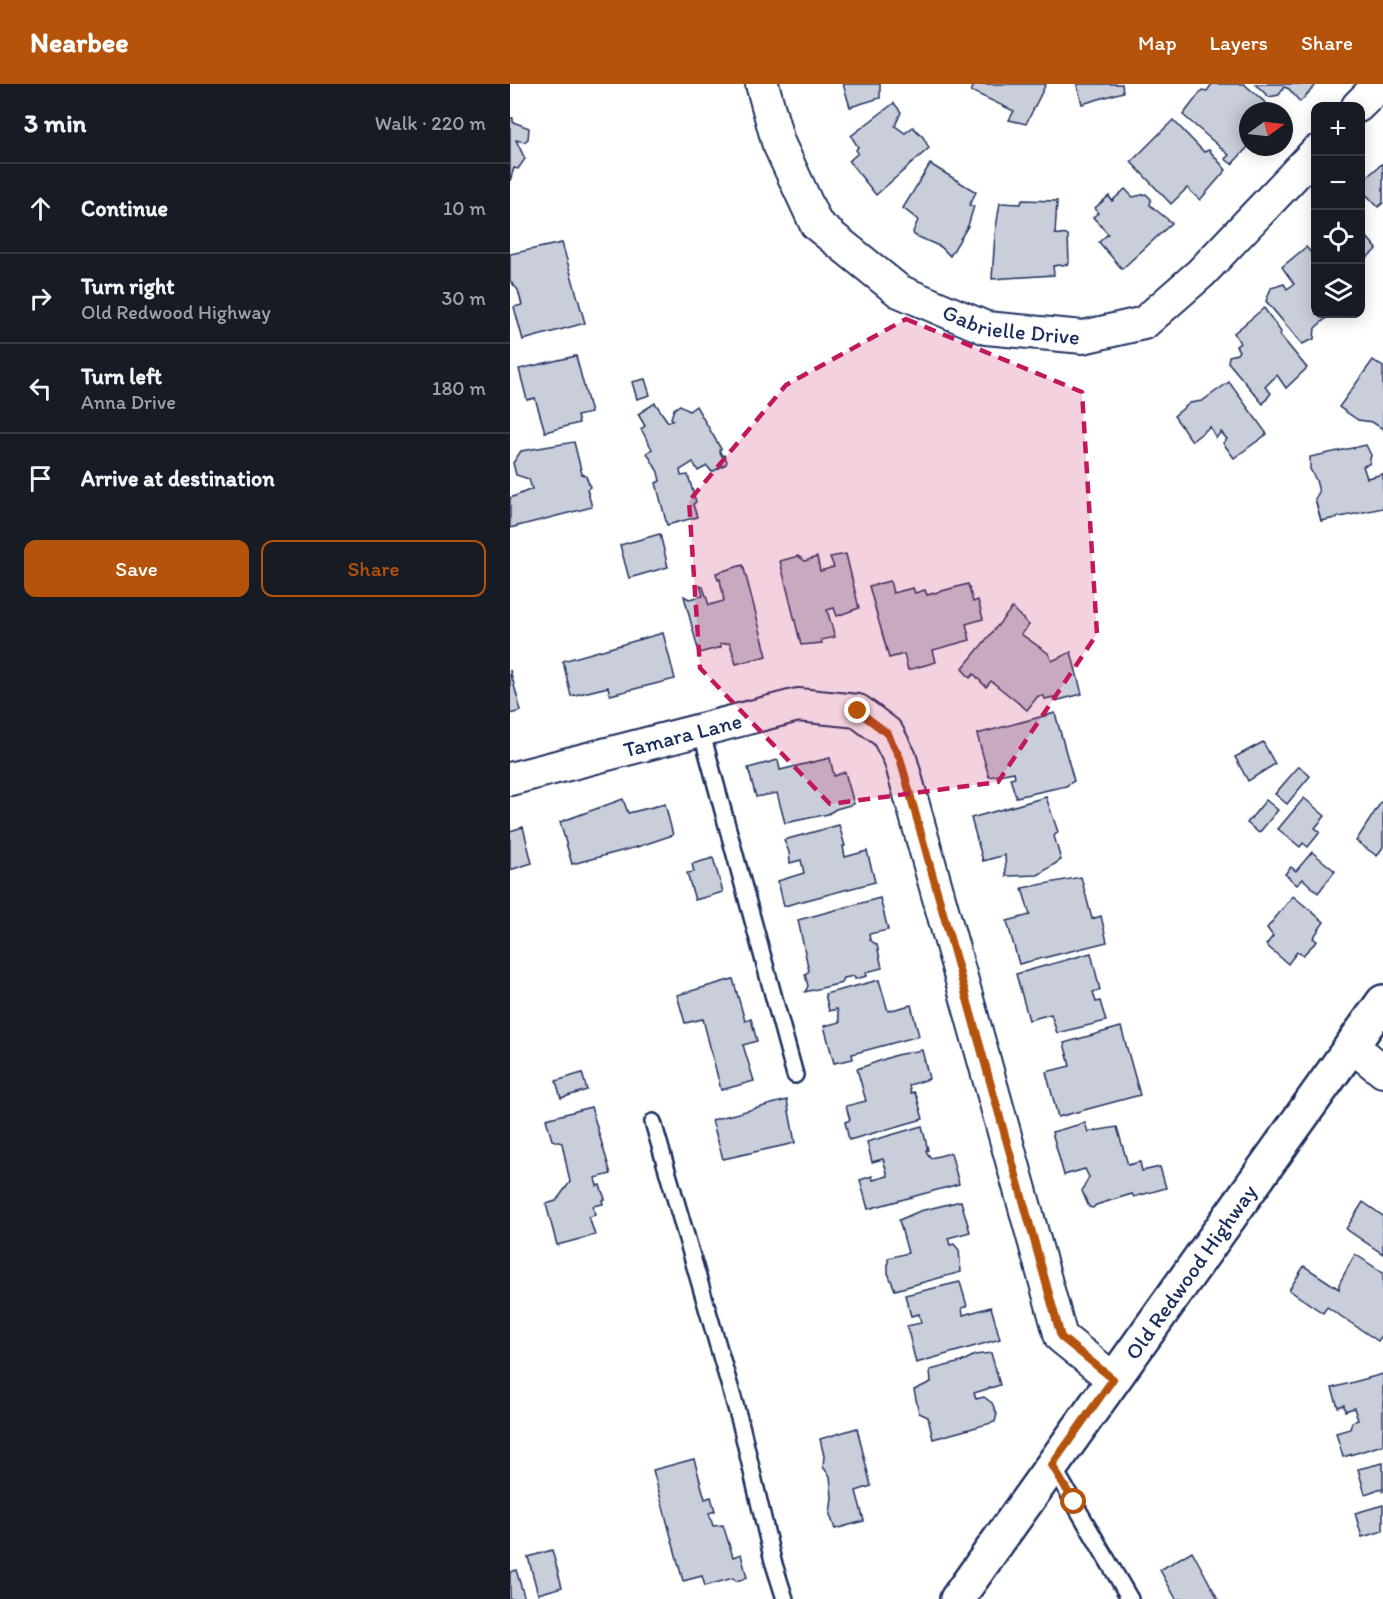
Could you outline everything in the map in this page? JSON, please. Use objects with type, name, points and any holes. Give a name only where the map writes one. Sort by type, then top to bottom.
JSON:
[{"type":"main road","name":"Old Redwood Highway","points":[[957,1599],[1383,1002]]},
{"type":"street","name":"Gabrielle Drive","points":[[762,84],[778,142],[816,224],[899,291],[986,328],[1083,337],[1144,323],[1201,273],[1312,156]]},
{"type":"street","points":[[1362,102],[1380,84]]},
{"type":"street","name":"Tamara Lane","points":[[510,779],[798,705],[858,711],[887,733],[900,758],[1061,1337],[1113,1379]]},
{"type":"street","points":[[1352,1046],[1383,1071]]},
{"type":"lane","points":[[701,730],[795,1075]]},
{"type":"lane","points":[[653,1122],[741,1425],[773,1561],[785,1599]]},
{"type":"lane","points":[[1052,1465],[1130,1599]]},
{"type":"highlighted area","points":[[906,319],[1082,392],[1097,634],[998,782],[830,804],[700,668],[689,501],[786,385]]},
{"type":"building","points":[[843,84],[880,84],[880,98],[850,107]]},
{"type":"building","points":[[975,84],[1046,84],[1026,124],[1009,120],[1014,111],[971,91]]},
{"type":"building","points":[[1077,84],[1122,84],[1123,92],[1082,104]]},
{"type":"building","points":[[1212,84],[1244,84],[1265,102],[1239,102],[1240,156],[1232,164],[1225,159],[1229,155],[1183,115],[1202,90],[1207,91]]},
{"type":"building","points":[[1255,84],[1317,84],[1300,102],[1289,89],[1284,87],[1279,95],[1269,97]]},
{"type":"building","points":[[894,103],[901,112],[895,126],[905,133],[913,127],[923,137],[929,148],[876,195],[849,161],[858,153],[856,150],[858,147],[851,136]]},
{"type":"building","points":[[510,118],[513,118],[513,122],[529,128],[528,139],[524,142],[516,140],[525,159],[518,169],[514,168],[510,181]]},
{"type":"building","points":[[1173,120],[1204,152],[1209,150],[1226,170],[1200,200],[1187,188],[1171,204],[1131,162]]},
{"type":"building","points":[[1383,163],[1383,203],[1378,207],[1365,193],[1365,179]]},
{"type":"building","points":[[930,164],[976,192],[969,206],[974,206],[968,226],[950,256],[941,247],[914,235],[918,220],[903,208]]},
{"type":"building","points":[[1125,189],[1133,197],[1146,194],[1151,199],[1150,205],[1172,223],[1122,269],[1099,242],[1108,234],[1093,217],[1098,213],[1095,208],[1109,196],[1112,201]]},
{"type":"building","points":[[1022,200],[1057,201],[1055,234],[1068,235],[1069,264],[1053,266],[1054,275],[992,279],[1000,203],[1021,204]]},
{"type":"building","points":[[1365,235],[1377,249],[1365,259]]},
{"type":"building","points":[[562,243],[585,323],[523,340],[514,307],[522,305],[518,290],[510,281],[510,254]]},
{"type":"building","points":[[1306,247],[1311,252],[1311,318],[1326,318],[1315,328],[1314,339],[1302,344],[1266,301],[1271,288],[1284,284],[1287,289],[1294,284],[1282,267]]},
{"type":"building","points":[[1264,308],[1281,332],[1280,335],[1307,368],[1286,388],[1277,375],[1265,387],[1271,393],[1263,404],[1228,362],[1229,356],[1239,351],[1236,346],[1240,343],[1234,333]]},
{"type":"building","points":[[576,356],[591,413],[577,416],[579,423],[545,432],[535,398],[527,400],[519,369]]},
{"type":"building","points":[[1373,360],[1383,367],[1383,429],[1372,422],[1358,420],[1339,407]]},
{"type":"building","points":[[645,379],[650,395],[637,399],[632,382]]},
{"type":"building","points":[[1229,382],[1267,434],[1234,458],[1223,443],[1227,439],[1221,432],[1216,438],[1210,427],[1192,441],[1174,416],[1190,403],[1202,401]]},
{"type":"building","points":[[655,403],[668,422],[673,420],[671,418],[674,409],[680,405],[689,411],[696,406],[721,449],[719,450],[722,456],[724,455],[727,461],[726,464],[712,472],[707,466],[698,471],[693,462],[680,470],[681,476],[688,475],[696,502],[693,504],[697,517],[667,525],[656,483],[660,481],[658,472],[647,453],[652,449],[641,429],[645,426],[638,414]]},
{"type":"building","points":[[574,442],[582,474],[586,476],[590,487],[587,489],[592,507],[510,528],[510,498],[532,489],[529,479],[516,475],[513,463],[521,451]]},
{"type":"building","points":[[1366,445],[1371,455],[1369,464],[1363,466],[1367,478],[1383,474],[1383,508],[1321,521],[1315,499],[1319,492],[1310,469],[1310,457]]},
{"type":"building","points":[[660,534],[668,567],[629,578],[620,545]]},
{"type":"building","points":[[846,554],[859,608],[837,616],[834,608],[827,610],[835,637],[821,640],[822,643],[801,645],[780,561],[798,556],[805,561],[817,557],[820,571],[834,567],[830,557]]},
{"type":"building","points":[[743,565],[767,656],[736,664],[730,643],[720,644],[721,647],[699,653],[684,596],[689,599],[703,596],[700,586],[703,587],[709,605],[724,601],[720,579],[718,580],[716,573]]},
{"type":"building","points":[[890,581],[893,593],[913,588],[915,593],[925,590],[927,595],[968,584],[973,602],[978,600],[983,619],[966,624],[970,640],[933,650],[936,662],[908,670],[904,654],[889,658],[869,586]]},
{"type":"building","points":[[1012,608],[1029,625],[1021,634],[1048,653],[1052,661],[1071,652],[1082,694],[1055,701],[1054,697],[1045,699],[1044,696],[1038,696],[1027,710],[991,681],[986,687],[974,674],[970,678],[962,669]]},
{"type":"building","points":[[663,633],[675,679],[610,695],[608,687],[571,696],[563,661]]},
{"type":"building","points":[[510,670],[521,711],[510,714]]},
{"type":"building","points":[[1055,713],[1074,781],[1066,786],[1016,797],[1010,778],[1015,777],[1014,772],[989,777],[977,734]]},
{"type":"building","points":[[1263,742],[1275,764],[1248,781],[1235,757]]},
{"type":"building","points":[[830,758],[834,776],[845,772],[854,804],[828,814],[785,823],[777,793],[756,797],[748,768],[778,760],[780,770]]},
{"type":"building","points":[[1299,766],[1310,776],[1287,804],[1275,794]]},
{"type":"building","points":[[1046,797],[1058,832],[1054,836],[1061,860],[1038,875],[1006,876],[1005,855],[983,861],[971,818]]},
{"type":"building","points":[[1304,798],[1325,816],[1315,828],[1320,832],[1308,847],[1303,843],[1300,847],[1278,829]]},
{"type":"building","points":[[623,799],[628,813],[665,804],[673,835],[572,864],[560,822]]},
{"type":"building","points":[[1383,799],[1383,847],[1377,856],[1356,841]]},
{"type":"building","points":[[1266,800],[1278,810],[1259,833],[1247,823]]},
{"type":"building","points":[[839,825],[845,846],[843,846],[845,857],[867,851],[875,882],[784,906],[778,881],[804,873],[801,860],[790,863],[789,852],[784,840]]},
{"type":"building","points":[[523,827],[532,863],[510,870],[510,831]]},
{"type":"building","points":[[1312,852],[1335,871],[1318,893],[1303,879],[1297,885],[1285,874],[1291,867],[1296,871]]},
{"type":"building","points":[[713,858],[723,892],[695,900],[687,873],[694,872],[692,864]]},
{"type":"building","points":[[1081,877],[1092,919],[1101,916],[1107,942],[1019,964],[1007,921],[1030,915],[1022,888]]},
{"type":"building","points":[[1293,896],[1324,922],[1313,938],[1317,941],[1303,955],[1297,952],[1288,964],[1266,945],[1273,936],[1267,928]]},
{"type":"building","points":[[880,898],[888,930],[869,934],[870,940],[877,945],[882,968],[866,972],[867,976],[855,979],[854,976],[844,978],[842,983],[805,992],[808,986],[805,974],[809,971],[798,920]]},
{"type":"building","points":[[1091,953],[1100,990],[1093,992],[1096,1002],[1100,1001],[1106,1021],[1057,1033],[1051,1014],[1029,1020],[1016,974]]},
{"type":"building","points":[[733,979],[745,1021],[751,1019],[757,1041],[743,1045],[754,1081],[721,1090],[703,1019],[685,1023],[677,995]]},
{"type":"building","points":[[879,980],[888,1011],[911,1005],[919,1036],[852,1054],[853,1059],[834,1063],[824,1026],[840,1022],[837,1009],[829,1011],[825,994]]},
{"type":"building","points":[[1121,1027],[1140,1095],[1058,1117],[1046,1072],[1070,1066],[1064,1043]]},
{"type":"building","points":[[922,1050],[929,1079],[909,1085],[911,1093],[914,1092],[917,1097],[923,1119],[849,1140],[845,1122],[850,1120],[846,1106],[866,1101],[857,1069],[896,1055]]},
{"type":"building","points":[[582,1073],[587,1090],[561,1098],[556,1081]]},
{"type":"building","points":[[787,1100],[795,1143],[723,1159],[712,1120]]},
{"type":"building","points":[[591,1107],[611,1174],[595,1178],[605,1199],[602,1200],[603,1204],[593,1206],[595,1215],[589,1217],[595,1235],[557,1245],[546,1204],[556,1201],[570,1182],[562,1143],[552,1140],[546,1119]]},
{"type":"building","points":[[1085,1123],[1088,1132],[1117,1127],[1128,1165],[1140,1162],[1142,1171],[1160,1167],[1166,1188],[1134,1197],[1132,1194],[1096,1205],[1093,1208],[1089,1207],[1082,1191],[1089,1177],[1085,1169],[1064,1175],[1052,1132]]},
{"type":"building","points":[[922,1126],[927,1153],[931,1158],[951,1153],[959,1184],[868,1209],[860,1180],[872,1176],[873,1180],[888,1176],[883,1159],[872,1162],[867,1142]]},
{"type":"building","points":[[961,1201],[970,1232],[948,1238],[950,1245],[954,1244],[959,1250],[961,1272],[895,1290],[888,1273],[888,1258],[908,1253],[899,1220],[920,1211]]},
{"type":"building","points":[[1363,1202],[1383,1216],[1383,1254],[1346,1229]]},
{"type":"building","points":[[1355,1254],[1383,1273],[1383,1334],[1378,1341],[1327,1307],[1323,1313],[1289,1290],[1304,1266],[1339,1289],[1339,1284]]},
{"type":"building","points":[[960,1282],[967,1306],[962,1308],[963,1315],[991,1307],[1000,1339],[916,1363],[907,1326],[921,1323],[919,1314],[911,1316],[905,1295]]},
{"type":"building","points":[[991,1353],[1000,1385],[974,1393],[976,1399],[984,1397],[992,1403],[997,1414],[995,1422],[933,1439],[928,1417],[919,1413],[914,1390],[931,1382],[930,1370],[961,1362],[975,1355]]},
{"type":"building","points":[[1383,1374],[1383,1445],[1343,1457],[1336,1433],[1350,1429],[1352,1422],[1358,1420],[1354,1408],[1345,1411],[1344,1405],[1338,1407],[1332,1388]]},
{"type":"building","points":[[857,1428],[871,1486],[856,1491],[864,1521],[835,1529],[830,1515],[832,1497],[830,1476],[823,1467],[824,1456],[820,1439]]},
{"type":"building","points":[[694,1459],[705,1499],[711,1497],[715,1511],[709,1513],[713,1526],[723,1525],[733,1557],[741,1554],[747,1578],[736,1581],[733,1578],[705,1586],[702,1576],[683,1581],[653,1470]]},
{"type":"building","points":[[1383,1463],[1383,1492],[1382,1488],[1365,1494],[1358,1469]]},
{"type":"building","points":[[1383,1505],[1383,1531],[1362,1537],[1355,1513]]},
{"type":"building","points":[[552,1550],[562,1587],[538,1594],[528,1557]]},
{"type":"building","points":[[1192,1551],[1218,1599],[1176,1599],[1160,1570]]},
{"type":"building","points":[[516,1570],[525,1599],[510,1599],[510,1572]]},
{"type":"route","points":[[858,711],[887,733],[900,758],[1061,1337],[1113,1379],[1052,1465],[1074,1502]]}]
